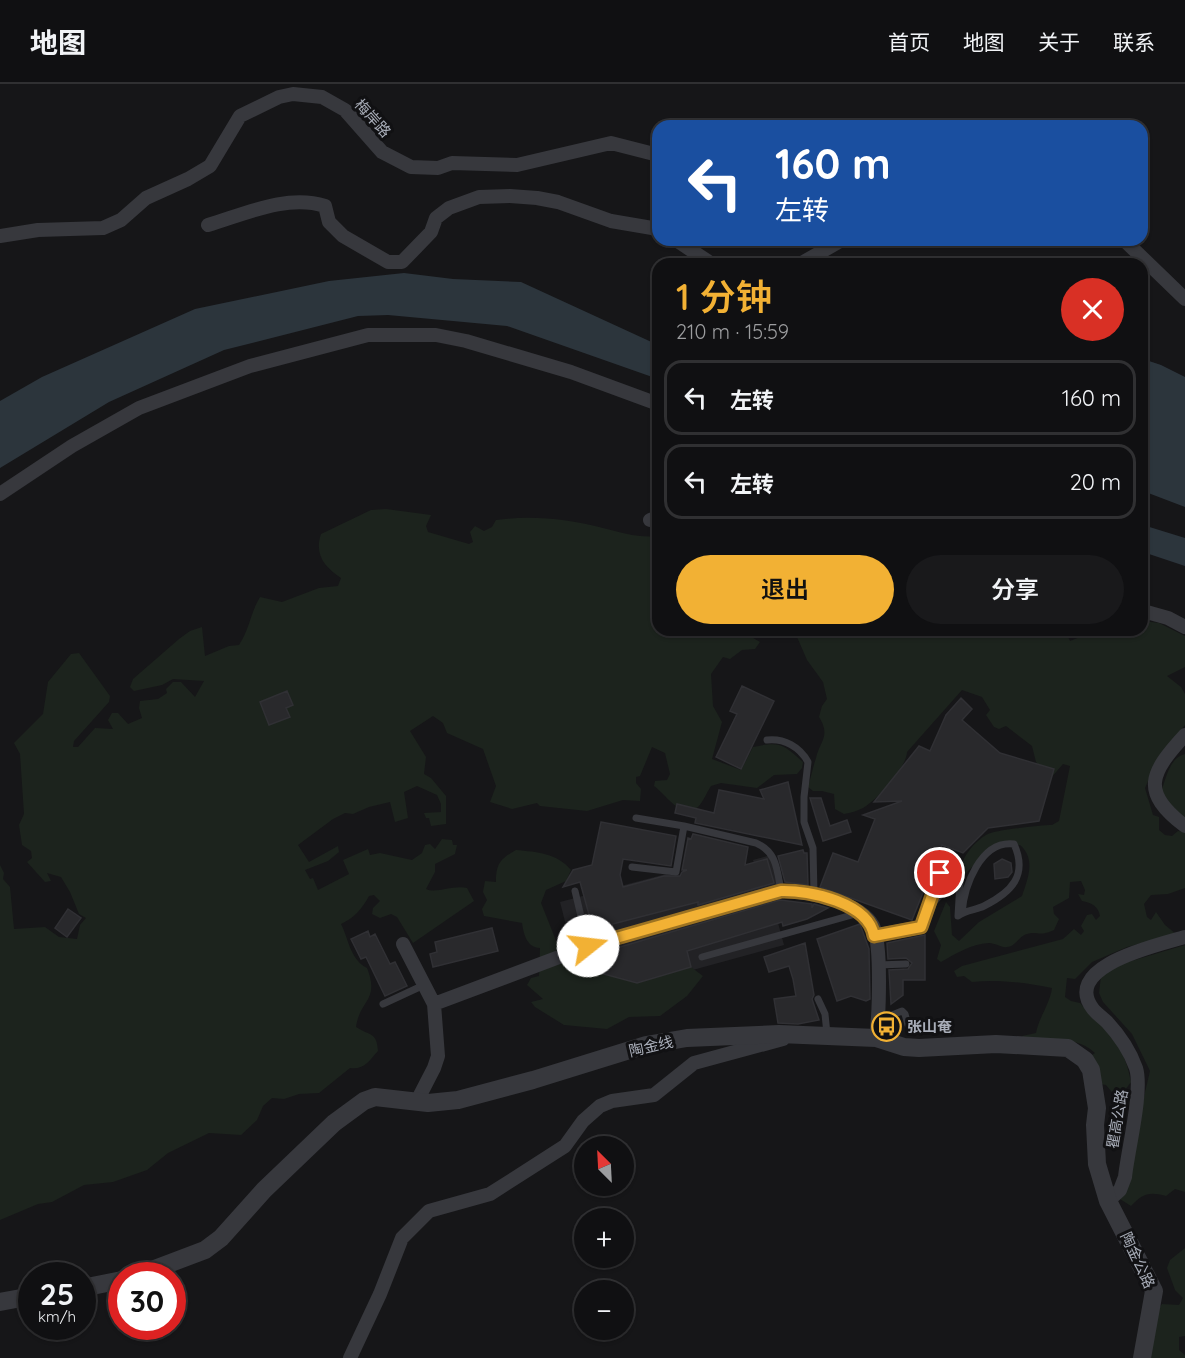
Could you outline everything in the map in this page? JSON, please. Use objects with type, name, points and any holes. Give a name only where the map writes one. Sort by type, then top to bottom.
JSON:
[{"type":"street","name":"梅岸路","points":[[0,236],[38,230],[103,228],[121,220],[146,198],[210,166],[240,116],[293,94],[322,97],[345,110],[382,152],[411,167],[438,168],[452,163],[517,165],[611,143],[652,153]]},
{"type":"street","points":[[208,225],[282,203],[317,204],[325,206],[329,222],[343,236],[388,262],[402,262],[431,231],[436,218],[448,208],[479,197],[537,198],[558,202],[611,221],[652,228]]},
{"type":"street","points":[[685,246],[703,258]]},
{"type":"street","points":[[810,258],[832,246]]},
{"type":"street","points":[[1130,246],[1143,258]]},
{"type":"street","points":[[1148,263],[1185,298]]},
{"type":"street","points":[[0,494],[72,446],[152,402],[250,366],[368,335],[436,335],[466,341],[571,372],[652,402]]},
{"type":"street","points":[[1148,612],[1168,618],[1185,627]]},
{"type":"street","points":[[1185,735],[1162,764],[1154,791],[1157,800],[1185,826]]},
{"type":"street","points":[[874,936],[921,927],[946,858]]},
{"type":"street","points":[[434,1004],[588,946],[781,891],[814,894],[860,913],[873,926],[878,965],[877,1029]]},
{"type":"street","name":"瞿高公路","points":[[1107,1201],[1120,1190],[1125,1177],[1140,1087],[1136,1069],[1126,1046],[1108,1023],[1094,1010],[1087,998],[1087,989],[1094,973],[1120,957],[1185,937]]},
{"type":"street","points":[[403,944],[434,1004],[438,1056],[417,1101]]},
{"type":"street","name":"陶金线","points":[[176,1262],[213,1244],[326,1130],[364,1101],[375,1097],[417,1101],[458,1100],[656,1043],[687,1038],[827,1036],[877,1029],[904,1047],[996,1044],[1068,1048],[1079,1054],[1091,1070],[1095,1088],[1097,1164],[1107,1201]]},
{"type":"street","points":[[350,1358],[380,1294],[402,1238],[429,1211],[490,1194],[565,1146],[583,1121],[600,1106],[612,1101],[654,1095],[694,1063],[797,1035]]},
{"type":"street","name":"陶金公路","points":[[1107,1201],[1154,1291],[1142,1358]]},
{"type":"street","points":[[0,1302],[18,1299]]},
{"type":"lane","points":[[767,740],[784,741],[795,747],[808,762],[804,822],[813,848],[814,894]]},
{"type":"lane","points":[[636,818],[684,826],[766,847],[776,864],[781,891]]},
{"type":"lane","points":[[632,867],[676,872],[684,826]]},
{"type":"lane","points":[[929,905],[958,876],[960,882],[958,916],[983,907],[1016,883],[1020,858],[1014,844],[1008,843],[989,852],[975,869],[963,897],[962,913]]},
{"type":"lane","points":[[575,891],[588,946]]},
{"type":"lane","points":[[702,957],[860,913]]},
{"type":"lane","points":[[878,965],[906,964]]},
{"type":"lane","points":[[383,1004],[424,985]]},
{"type":"lane","points":[[818,999],[825,1014],[827,1036]]},
{"type":"lane","points":[[877,1029],[902,1011],[908,1025]]},
{"type":"shaded area","points":[[404,273],[453,279],[521,282],[652,342],[652,377],[507,326],[388,315],[358,316],[224,350],[109,402],[0,468],[0,401],[42,377],[195,309],[329,281]]},
{"type":"shaded area","points":[[1148,361],[1185,377],[1185,507],[1148,493]]},
{"type":"shaded area","points":[[386,509],[431,515],[426,526],[428,532],[469,544],[473,542],[470,532],[475,526],[484,531],[492,527],[496,520],[523,518],[563,520],[630,535],[652,536],[652,636],[750,636],[760,642],[755,649],[742,650],[730,659],[723,657],[711,674],[713,706],[722,722],[712,759],[741,770],[753,747],[775,744],[786,748],[803,762],[802,768],[797,774],[774,775],[757,788],[721,783],[711,786],[698,807],[686,811],[674,804],[654,786],[655,781],[667,780],[670,774],[665,753],[652,747],[640,776],[636,777],[636,783],[641,789],[640,801],[623,800],[587,811],[540,806],[537,803],[512,809],[490,802],[496,786],[483,749],[447,733],[443,723],[433,716],[410,731],[426,757],[424,774],[431,778],[446,796],[446,824],[431,826],[429,818],[426,818],[424,813],[441,812],[441,804],[437,795],[417,786],[404,792],[408,818],[395,822],[390,802],[369,807],[353,814],[345,813],[333,819],[298,845],[309,862],[338,846],[339,852],[328,861],[305,870],[310,879],[313,878],[318,890],[349,874],[343,860],[368,849],[370,855],[380,853],[412,860],[422,853],[425,845],[430,844],[435,849],[442,839],[452,840],[453,845],[457,845],[455,854],[435,864],[435,872],[426,889],[435,891],[467,888],[474,901],[413,943],[397,917],[391,914],[380,918],[372,914],[373,908],[380,901],[374,895],[369,896],[357,913],[341,924],[353,954],[367,968],[370,979],[370,994],[356,1027],[374,1037],[378,1051],[366,1064],[359,1068],[350,1068],[319,1093],[299,1094],[284,1099],[272,1098],[263,1106],[257,1120],[241,1135],[209,1133],[168,1153],[147,1170],[113,1182],[84,1185],[52,1202],[38,1204],[0,1220],[0,865],[4,873],[3,879],[10,887],[14,929],[45,927],[59,937],[77,939],[80,925],[86,918],[79,914],[61,877],[47,873],[51,881],[45,882],[27,862],[32,858],[31,851],[22,845],[19,825],[24,814],[20,754],[14,743],[43,714],[48,682],[71,654],[79,653],[110,696],[109,702],[74,741],[73,747],[78,747],[95,728],[113,729],[108,720],[112,713],[118,713],[128,724],[142,718],[139,708],[140,701],[158,699],[167,693],[166,689],[173,682],[181,682],[195,697],[204,681],[173,679],[162,685],[134,691],[130,687],[133,679],[190,631],[202,627],[205,656],[229,646],[239,645],[260,597],[282,602],[319,588],[338,586],[341,578],[326,565],[320,554],[321,534],[371,510]]},
{"type":"shaded area","points":[[1148,527],[1185,538],[1185,566],[1148,554]]},
{"type":"shaded area","points":[[1148,622],[1159,623],[1185,636],[1185,667],[1167,676],[1181,687],[1185,694],[1185,725],[1159,756],[1145,788],[1153,815],[1159,817],[1159,830],[1165,835],[1172,836],[1178,831],[1185,832],[1185,888],[1168,894],[1151,895],[1144,904],[1147,917],[1151,920],[1156,912],[1165,925],[1176,934],[1127,947],[1092,962],[1075,979],[1067,978],[1065,997],[1080,1003],[1113,1038],[1124,1057],[1131,1082],[1116,1097],[1106,1085],[1100,1084],[1092,1055],[1095,1053],[1088,1048],[1072,1041],[1027,1041],[1022,1036],[1036,1033],[1052,988],[1012,982],[972,982],[964,976],[957,977],[954,971],[962,966],[1063,939],[1074,929],[1081,935],[1084,931],[1081,926],[1087,915],[1092,914],[1096,920],[1100,916],[1096,907],[1082,901],[1078,894],[1084,895],[1085,890],[1081,881],[1070,882],[1069,898],[1053,907],[1054,914],[1059,919],[1054,930],[1027,934],[1010,947],[991,943],[982,944],[941,962],[937,959],[941,945],[934,931],[946,902],[950,907],[952,935],[959,941],[979,922],[1022,896],[1029,863],[1025,850],[1020,845],[1000,847],[987,853],[963,876],[960,873],[961,867],[968,851],[981,838],[991,833],[1052,825],[1059,821],[1070,766],[1063,764],[1050,779],[1036,762],[1032,746],[1006,726],[999,729],[994,727],[986,715],[990,710],[982,697],[962,690],[907,752],[902,766],[883,791],[863,808],[844,814],[835,809],[834,794],[813,791],[808,787],[824,738],[824,729],[819,717],[827,699],[823,682],[807,660],[797,636],[1069,636],[1070,641],[1082,636],[1148,636]]},
{"type":"shaded area","points":[[1185,754],[1185,819],[1173,811],[1161,792],[1172,764]]},
{"type":"shaded area","points":[[516,850],[553,857],[571,870],[566,881],[546,890],[541,903],[557,943],[562,945],[566,938],[575,938],[585,956],[578,958],[581,968],[637,983],[691,967],[703,976],[687,996],[660,1016],[629,1017],[607,1029],[564,1025],[535,1007],[531,1002],[543,999],[527,985],[531,978],[539,976],[540,948],[529,943],[522,923],[484,916],[482,909],[487,900],[483,892],[485,881],[496,882],[500,863]]},
{"type":"shaded area","points":[[775,854],[787,896],[772,901],[784,945],[638,985],[578,972],[560,902],[666,874],[692,881],[755,867],[753,860]]},
{"type":"shaded area","points":[[1185,945],[1185,1192],[1175,1189],[1166,1196],[1146,1195],[1131,1206],[1120,1199],[1150,1071],[1132,1034],[1103,1002],[1099,993],[1101,976],[1118,965]]},
{"type":"shaded area","points":[[1185,1248],[1185,1336],[1179,1337],[1179,1350],[1185,1358],[1146,1358],[1157,1311],[1162,1304],[1179,1305],[1183,1298],[1175,1290],[1167,1268],[1170,1260]]},
{"type":"building","points":[[742,686],[774,701],[741,769],[716,757],[737,714],[730,711]]},
{"type":"building","points":[[287,691],[293,705],[286,708],[290,717],[269,725],[260,702]]},
{"type":"building","points":[[961,698],[972,709],[962,720],[1000,753],[1054,769],[1039,821],[988,828],[963,853],[942,845],[912,920],[820,887],[833,853],[858,862],[875,819],[863,815],[902,801],[874,802],[919,746],[930,751],[946,715]]},
{"type":"building","points":[[788,782],[802,845],[695,823],[696,818],[675,813],[677,804],[714,813],[719,790],[764,799],[760,790]]},
{"type":"building","points":[[810,798],[821,798],[830,826],[847,820],[851,832],[823,841]]},
{"type":"building","points":[[601,822],[676,836],[671,866],[623,859],[620,875],[623,887],[664,876],[680,876],[687,870],[682,870],[688,838],[691,839],[693,834],[748,847],[745,865],[767,859],[774,883],[698,905],[698,902],[593,929],[580,882],[563,887],[573,870],[592,865]]},
{"type":"building","points":[[803,850],[807,853],[808,885],[785,882],[778,856]]},
{"type":"building","points":[[1002,859],[1011,863],[1012,872],[1008,877],[995,879],[994,864]]},
{"type":"building","points":[[780,900],[812,904],[812,908],[814,904],[828,908],[807,919],[783,926],[782,922],[687,951],[691,967],[637,983],[581,968],[578,959],[586,957]]},
{"type":"building","points":[[68,909],[81,918],[67,937],[55,928]]},
{"type":"building","points":[[860,924],[869,949],[870,999],[866,1001],[851,996],[837,1001],[817,939]]},
{"type":"building","points":[[492,928],[498,951],[433,967],[430,954],[437,952],[435,942]]},
{"type":"building","points":[[368,931],[370,937],[375,934],[390,964],[395,962],[407,986],[385,996],[366,957],[361,959],[351,939]]},
{"type":"building","points":[[925,935],[925,980],[903,980],[903,995],[891,1004],[889,970],[908,969],[912,963],[906,958],[888,959],[887,943]]},
{"type":"building","points":[[805,943],[814,995],[812,999],[819,1020],[798,1024],[778,1023],[774,999],[796,996],[793,979],[789,966],[769,972],[764,957]]},
{"type":"place","name":"张山奄","points":[[886,1026]]},
{"type":"route","points":[[588,946],[781,891],[822,895],[860,913],[873,926],[874,936],[921,927],[940,873]]}]
